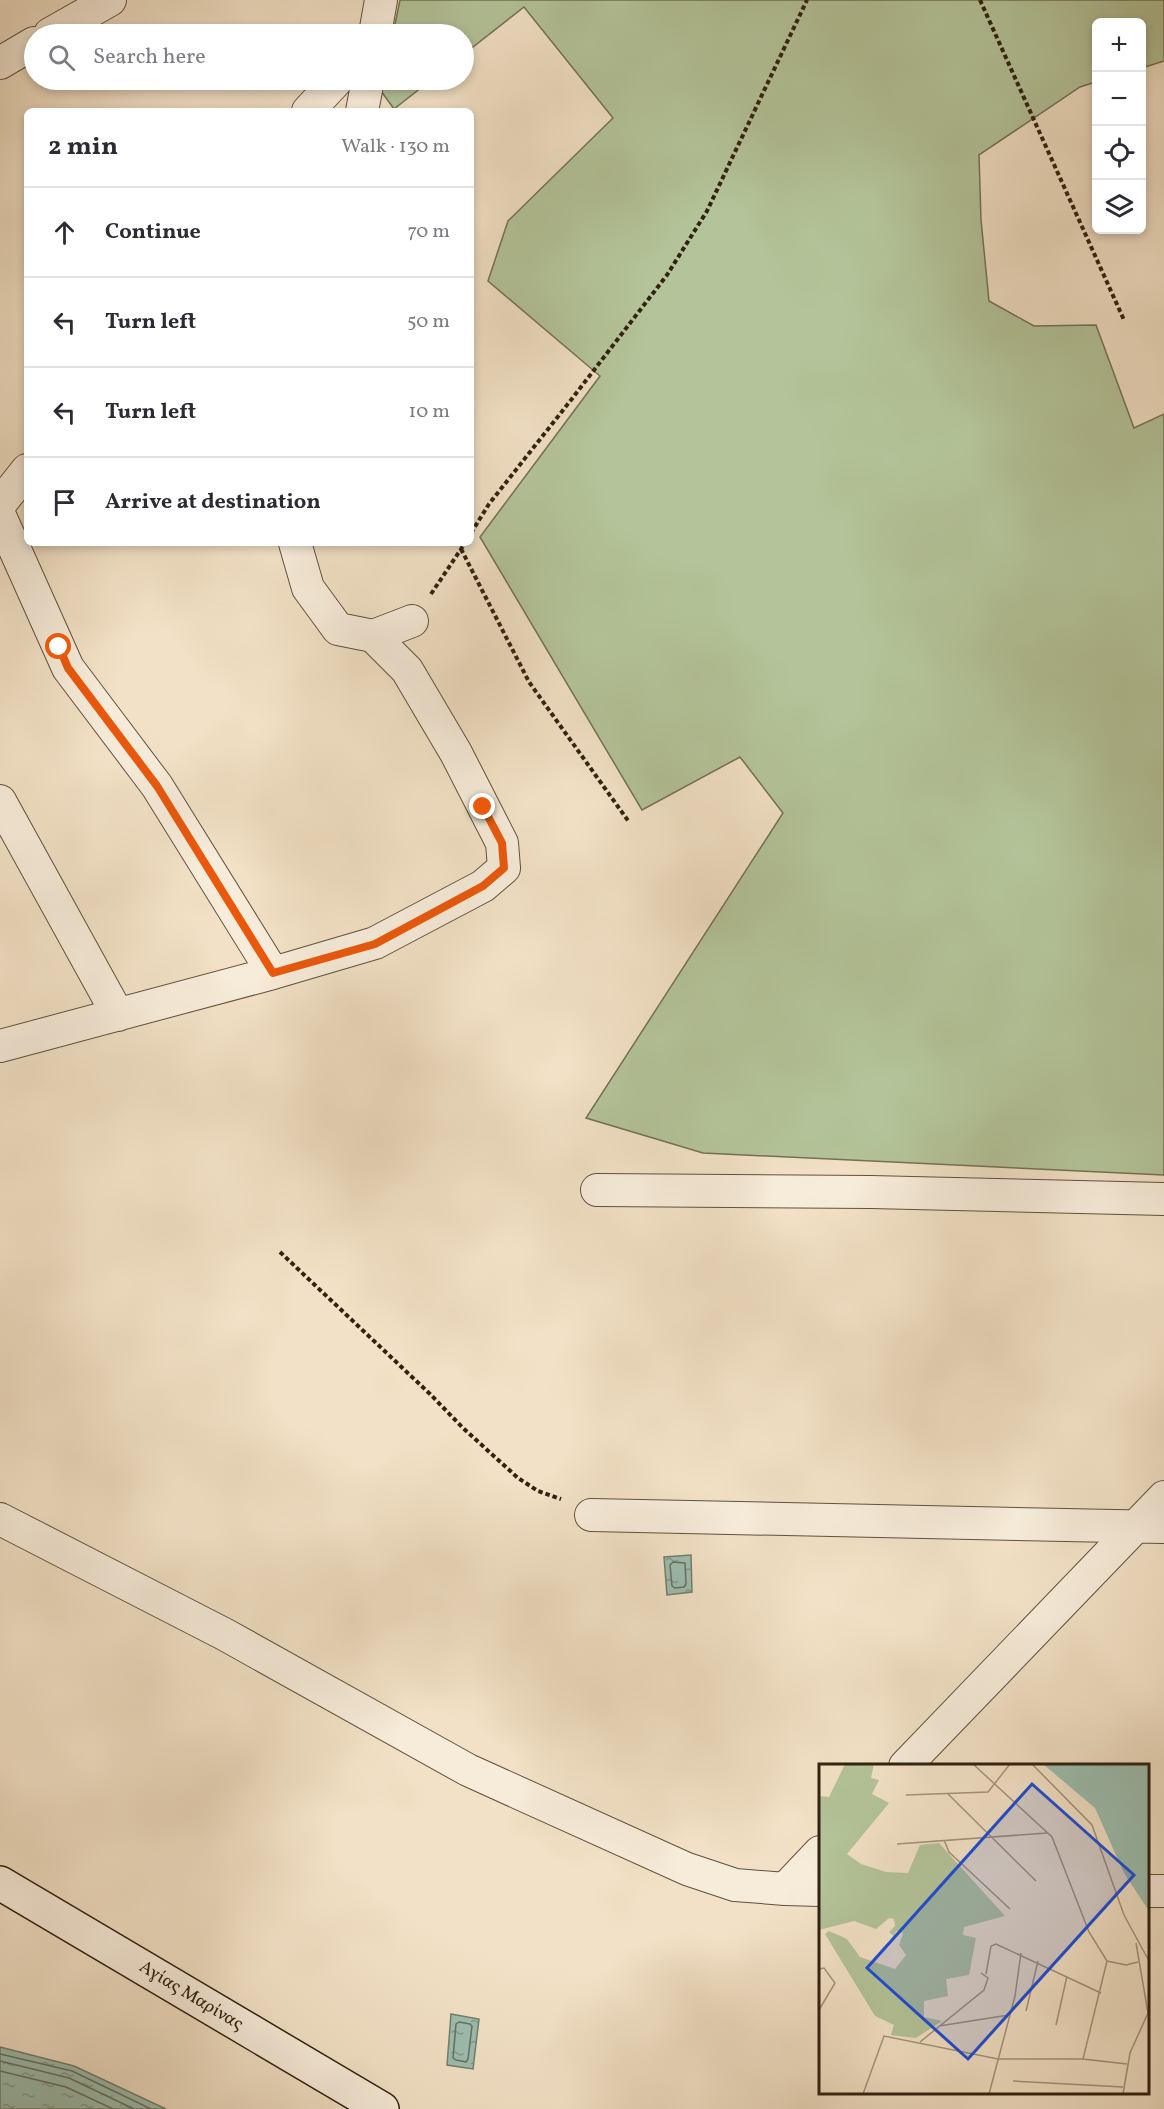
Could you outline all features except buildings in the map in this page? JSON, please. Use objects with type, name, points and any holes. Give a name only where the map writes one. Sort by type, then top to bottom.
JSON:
[{"type":"main road","name":"Αγίας Μαρίνας","points":[[0,1883],[382,2109]]},
{"type":"street","points":[[68,24],[110,0]]},
{"type":"street","points":[[377,24],[381,0]]},
{"type":"street","points":[[0,63],[24,49]]},
{"type":"street","points":[[311,108],[328,90]]},
{"type":"street","points":[[363,108],[366,90]]},
{"type":"street","points":[[0,504],[24,474]]},
{"type":"street","points":[[0,516],[68,668],[157,786],[273,973]]},
{"type":"street","points":[[296,546],[308,588],[338,629],[373,636],[412,621]]},
{"type":"street","points":[[0,1046],[375,944],[483,886],[504,868],[502,843],[456,753],[407,670],[373,636]]},
{"type":"street","points":[[0,801],[118,1015]]},
{"type":"street","points":[[597,1190],[1164,1199]]},
{"type":"street","points":[[907,1764],[1150,1526],[1164,1497]]},
{"type":"street","points":[[591,1515],[1150,1526]]},
{"type":"street","points":[[0,1519],[224,1634],[468,1770],[687,1869],[735,1884],[819,1890]]},
{"type":"street","points":[[785,1889],[819,1853]]},
{"type":"path","points":[[474,528],[489,504],[667,275],[702,220],[807,0]]},
{"type":"path","points":[[980,0],[1124,320]]},
{"type":"path","points":[[412,621],[463,546]]},
{"type":"path","points":[[461,549],[529,682],[629,822]]},
{"type":"path","points":[[280,1252],[430,1394],[462,1428],[518,1478],[538,1491],[569,1502],[591,1515]]},
{"type":"shaded area","points":[[400,0],[1164,0],[1164,61],[1146,67],[1146,18],[1092,18],[1092,83],[1080,87],[979,155],[981,220],[989,301],[1034,326],[1096,325],[1134,428],[1164,414],[1164,1175],[703,1153],[586,1118],[783,813],[740,757],[642,810],[480,537],[600,376],[488,281],[508,221],[613,118],[524,7],[474,46],[474,24],[395,24]]},
{"type":"shaded area","points":[[381,90],[418,90],[395,108]]},
{"type":"water","points":[[691,1555],[692,1592],[667,1595],[664,1557]]},
{"type":"water","points":[[451,2014],[479,2019],[473,2069],[447,2065]]},
{"type":"water","points":[[0,2047],[74,2066],[166,2109],[0,2109]]},
{"type":"route","points":[[59,647],[68,668],[157,786],[273,973],[375,944],[483,886],[504,868],[502,843],[483,807]]}]
